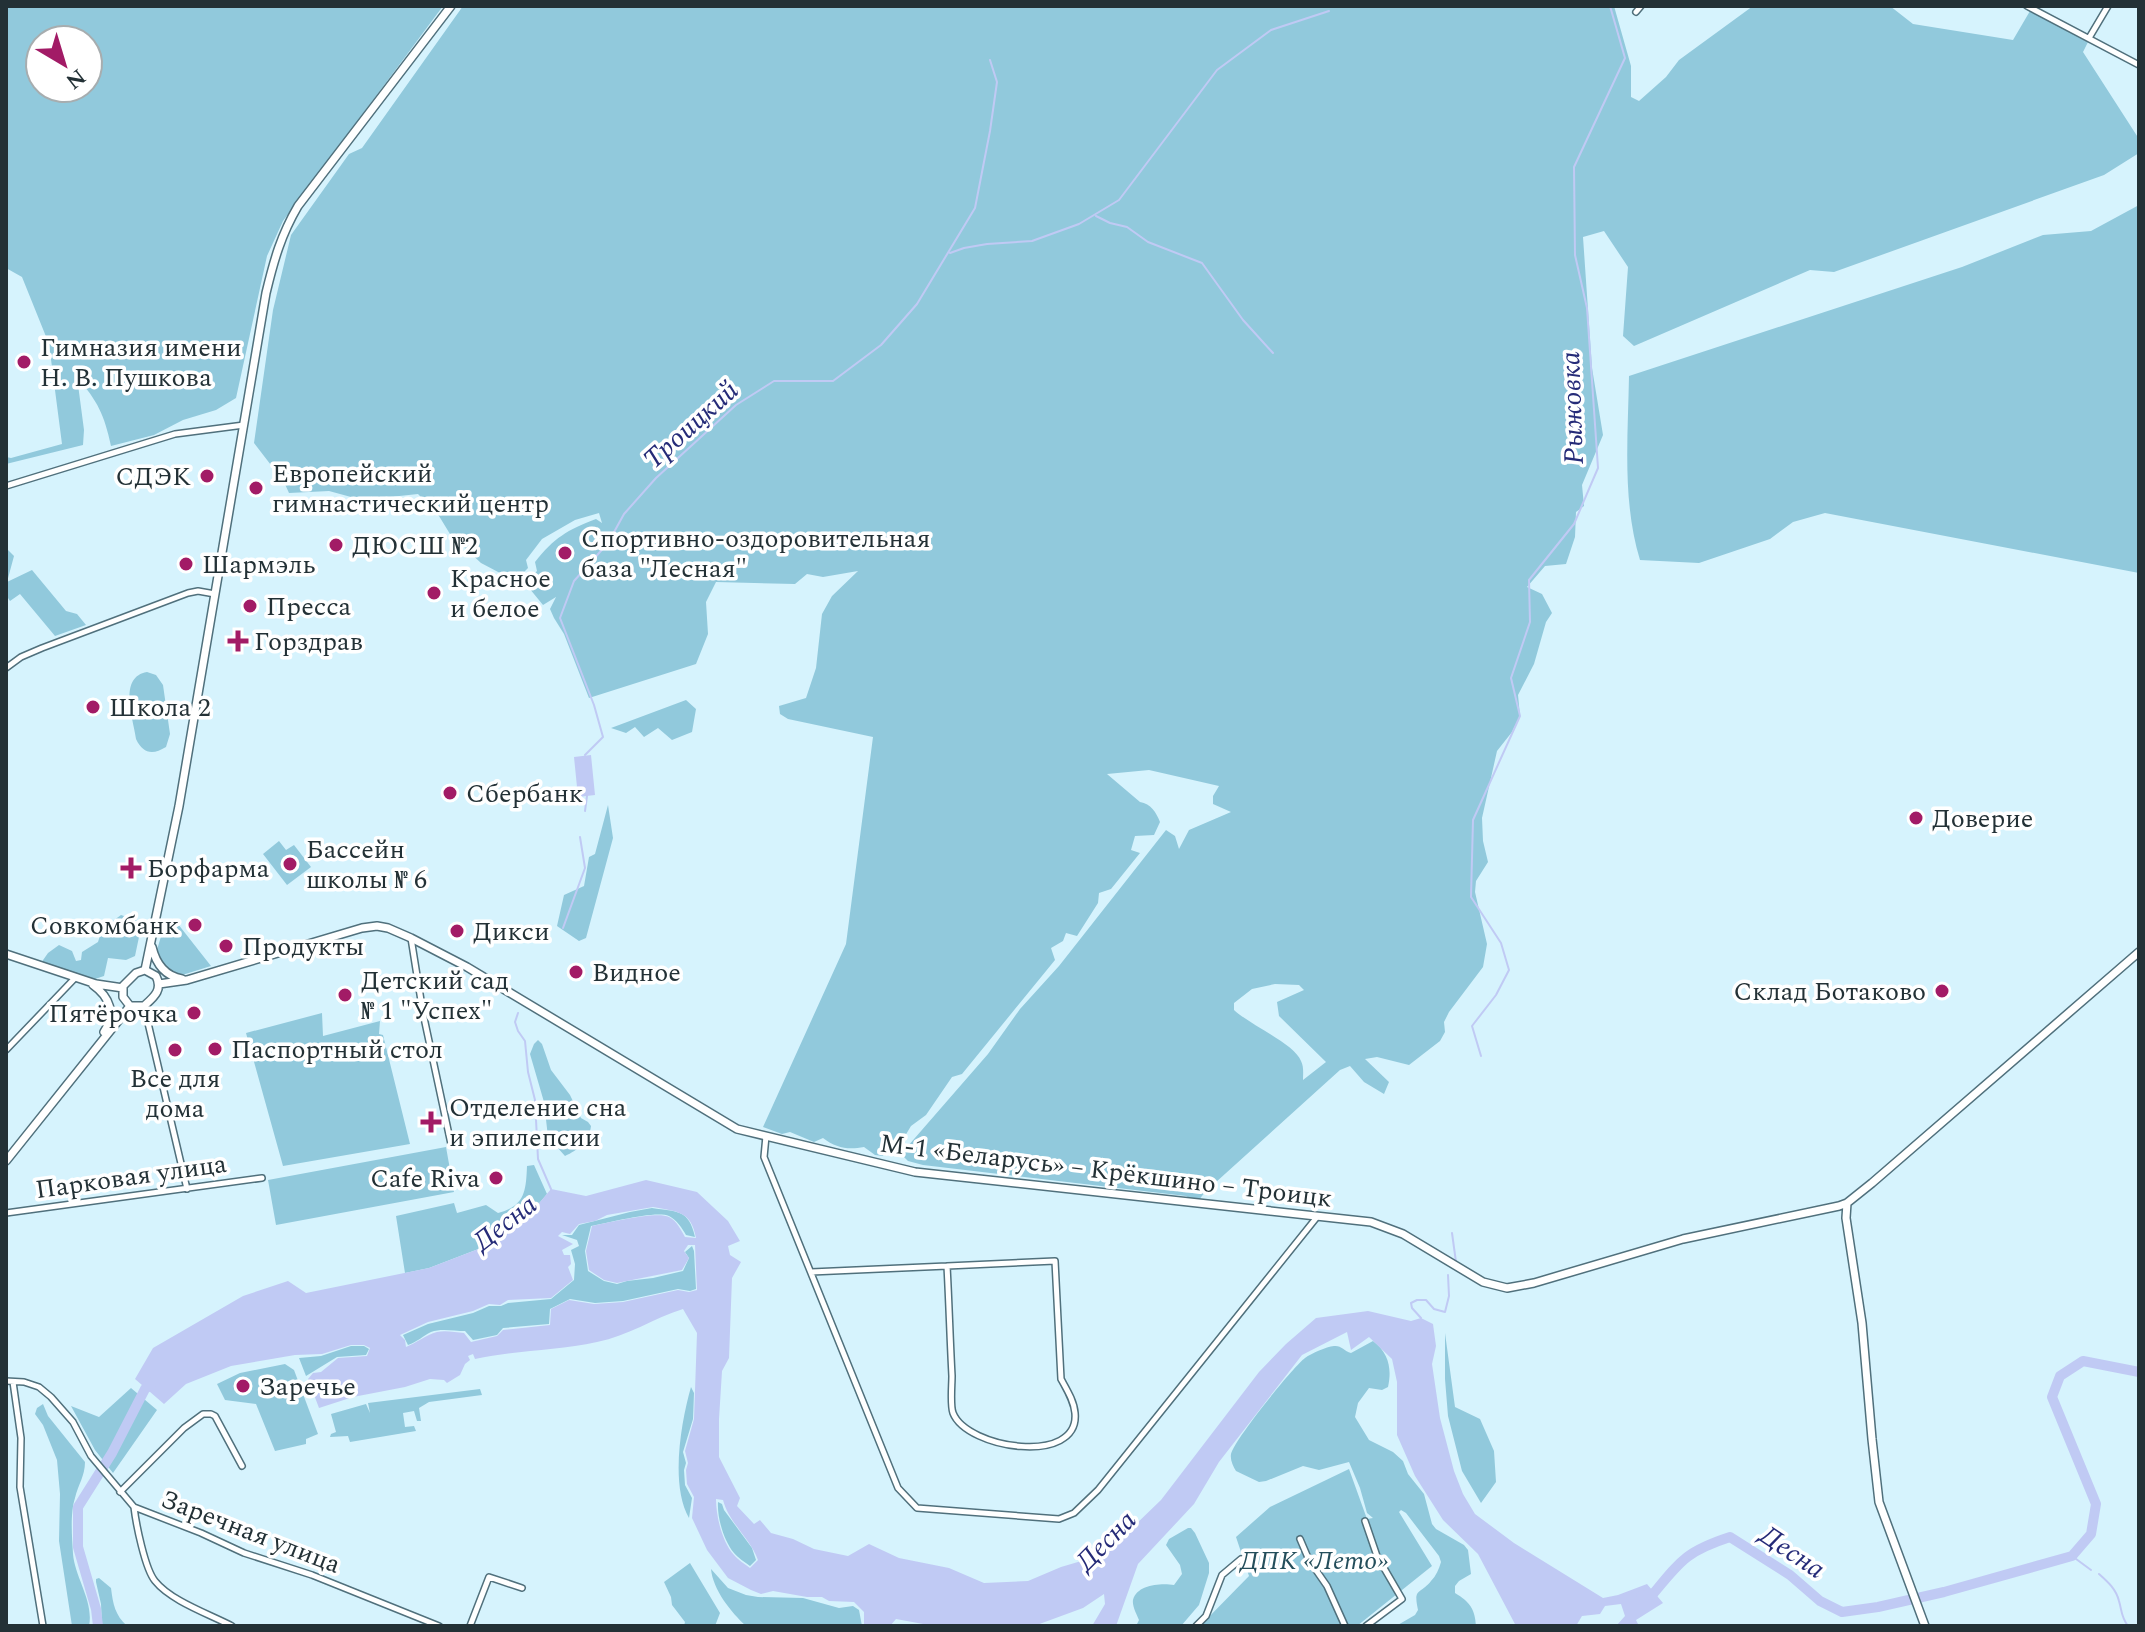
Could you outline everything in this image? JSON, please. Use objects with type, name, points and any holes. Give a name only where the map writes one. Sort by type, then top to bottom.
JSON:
[{"type":"main road","points":[[145,970],[179,806],[274,258],[284,230],[307,194],[451,6]]},
{"type":"main road","name":"М-1 «Беларусь» – Крёкшино – Троицк","points":[[159,984],[187,980],[377,926],[411,938],[473,970],[737,1129],[915,1172],[1371,1222],[1403,1234],[1478,1279],[1507,1288],[1534,1283],[1683,1239],[1847,1203]]},
{"type":"main road","points":[[151,945],[163,970],[175,978],[187,980]]},
{"type":"main road","points":[[1925,1624],[1879,1502],[1862,1323],[1846,1218],[1847,1203],[2139,952]]},
{"type":"main road","points":[[6,954],[88,982],[123,988]]},
{"type":"main road","points":[[145,970],[153,973],[159,984],[157,994],[144,1006],[130,1006],[124,1000],[123,988],[136,973],[145,970]]},
{"type":"main road","points":[[88,982],[105,996],[111,1010],[109,1024],[96,1042],[95,1049]]},
{"type":"main road","points":[[6,1161],[130,1006]]},
{"type":"street","points":[[2027,6],[2139,65]]},
{"type":"street","points":[[2089,38],[2108,6]]},
{"type":"street","points":[[6,486],[175,434],[244,425]]},
{"type":"street","points":[[6,668],[21,657],[49,645],[188,593],[216,594]]},
{"type":"street","points":[[411,938],[423,1013],[451,1144]]},
{"type":"street","points":[[6,1050],[76,977]]},
{"type":"street","points":[[144,1006],[187,1189]]},
{"type":"street","points":[[766,1136],[764,1157],[898,1488],[917,1508],[1059,1519],[1074,1513],[1098,1490],[1318,1216]]},
{"type":"street","name":"Парковая улица","points":[[6,1213],[262,1178]]},
{"type":"street","points":[[811,1272],[1055,1261],[1061,1379],[1075,1411],[1070,1434],[1057,1443],[1009,1446],[970,1432],[953,1413],[947,1266]]},
{"type":"street","points":[[10,1381],[21,1438],[20,1487],[43,1626]]},
{"type":"street","name":"Заречная улица","points":[[10,1381],[39,1387],[51,1397],[73,1422],[91,1456],[134,1507],[244,1553],[312,1575],[439,1626]]},
{"type":"street","points":[[120,1492],[184,1428],[203,1414],[215,1416],[242,1466]]},
{"type":"street","points":[[134,1507],[152,1579],[175,1597],[232,1626]]},
{"type":"street","points":[[1365,1521],[1377,1556],[1402,1599],[1366,1626]]},
{"type":"street","points":[[1300,1539],[1345,1626]]},
{"type":"street","points":[[1196,1626],[1206,1616],[1222,1575],[1241,1559]]},
{"type":"street","points":[[470,1626],[489,1577],[522,1588]]},
{"type":"green space","points":[[6,6],[443,6],[283,221],[267,256],[236,398],[216,410],[183,420],[154,435],[111,446],[99,409],[77,377],[83,445],[6,464],[6,457],[62,444],[49,344],[22,277],[6,268]]},
{"type":"green space","points":[[463,6],[1614,6],[1631,66],[1631,97],[1639,101],[1666,77],[1679,60],[1753,6],[1890,6],[1913,24],[2013,40],[2030,11],[2088,42],[2083,52],[2139,139],[2139,153],[2104,175],[1834,272],[1810,270],[1634,346],[1623,336],[1628,267],[1604,231],[1583,237],[1592,368],[1603,435],[1582,485],[1584,506],[1576,512],[1575,537],[1566,564],[1545,566],[1527,587],[1542,594],[1552,613],[1546,622],[1534,664],[1518,695],[1520,716],[1497,751],[1482,818],[1488,862],[1476,881],[1475,892],[1487,944],[1483,967],[1449,1012],[1440,1041],[1409,1065],[1377,1057],[1365,1059],[1389,1082],[1384,1094],[1364,1082],[1350,1066],[1340,1070],[1199,1200],[923,1165],[908,1161],[901,1154],[988,1054],[1020,1009],[1059,966],[1166,830],[1175,836],[1179,849],[1189,830],[1231,812],[1213,804],[1213,796],[1219,786],[1149,770],[1107,774],[1155,812],[1160,822],[1154,835],[1135,836],[1131,850],[1140,853],[1111,889],[1099,893],[1098,903],[1077,936],[1066,933],[1063,941],[1051,948],[1055,960],[962,1074],[952,1077],[926,1115],[911,1126],[902,1141],[886,1147],[883,1156],[875,1155],[864,1147],[842,1147],[823,1138],[814,1142],[790,1132],[782,1134],[763,1127],[846,944],[873,737],[788,719],[780,714],[779,706],[806,698],[816,668],[822,614],[832,596],[858,571],[823,577],[807,574],[795,584],[716,582],[706,602],[708,634],[696,664],[589,698],[564,634],[550,609],[556,597],[543,605],[525,583],[537,571],[535,562],[548,547],[586,523],[596,519],[602,523],[599,513],[575,520],[542,539],[526,560],[528,568],[515,581],[481,563],[450,534],[439,516],[418,494],[362,500],[329,491],[289,493],[254,443],[273,310],[291,235],[349,154],[362,148]],"holes":[[[1275,984],[1299,985],[1304,990],[1277,1002],[1279,1016],[1326,1062],[1303,1080],[1303,1066],[1297,1055],[1234,1010],[1234,1003],[1252,989]]]},
{"type":"green space","points":[[2139,205],[2139,573],[1825,513],[1793,522],[1770,539],[1699,563],[1640,560],[1628,492],[1629,376],[1962,267],[2043,235],[2091,231]]},
{"type":"green space","points":[[6,548],[14,556],[7,582],[32,570],[66,611],[77,614],[86,625],[55,636],[20,594],[10,601],[6,595]]},
{"type":"green space","points":[[147,672],[156,675],[163,685],[170,734],[166,747],[153,752],[142,748],[136,739],[130,700],[133,682],[138,675]]},
{"type":"green space","points":[[686,700],[696,709],[692,732],[672,740],[658,728],[644,737],[635,727],[626,733],[611,728]]},
{"type":"green space","points":[[608,805],[613,838],[586,938],[579,941],[557,926],[564,895],[584,886],[589,857],[595,854]]},
{"type":"green space","name":"Бассейн школы № 6","points":[[279,841],[286,850],[294,845],[311,867],[287,885],[263,854]]},
{"type":"green space","points":[[121,915],[136,920],[139,925],[135,956],[126,960],[108,958],[104,976],[92,980],[41,963],[59,945],[72,951],[76,961],[81,960],[82,952],[98,942],[102,929]]},
{"type":"green space","points":[[174,919],[211,966],[179,976],[163,966],[156,953],[166,920]]},
{"type":"green space","points":[[322,1013],[323,1036],[380,1021],[379,1034],[383,1035],[410,1144],[283,1166],[246,1033]]},
{"type":"green space","points":[[538,1040],[551,1070],[570,1095],[581,1118],[591,1126],[582,1145],[565,1156],[548,1137],[544,1102],[530,1054]]},
{"type":"green space","points":[[446,1147],[454,1192],[276,1225],[268,1180]]},
{"type":"green space","points":[[534,1165],[547,1194],[525,1220],[514,1228],[511,1225],[481,1248],[429,1268],[405,1273],[396,1216],[454,1203],[457,1213],[486,1205],[498,1213],[507,1210],[519,1202],[526,1183],[527,1166]]},
{"type":"green space","points":[[652,1208],[681,1214],[689,1221],[695,1237],[686,1235],[674,1220],[663,1215],[591,1226],[585,1251],[588,1271],[604,1281],[617,1284],[683,1271],[689,1258],[685,1252],[692,1246],[696,1289],[678,1289],[623,1301],[595,1303],[570,1299],[550,1309],[549,1324],[503,1328],[497,1335],[473,1340],[465,1331],[439,1330],[408,1345],[403,1335],[428,1324],[489,1306],[551,1299],[574,1280],[575,1264],[571,1250],[579,1246],[577,1240],[562,1235],[572,1235],[579,1225]]},
{"type":"green space","points":[[1445,1333],[1455,1407],[1480,1419],[1494,1451],[1496,1482],[1481,1503],[1462,1471],[1448,1416]]},
{"type":"green space","name":"ДПК «Лето»","points":[[1373,1341],[1388,1362],[1388,1387],[1382,1390],[1369,1388],[1358,1403],[1355,1417],[1369,1440],[1393,1452],[1403,1461],[1408,1474],[1424,1494],[1436,1529],[1468,1550],[1471,1574],[1459,1581],[1455,1593],[1471,1606],[1476,1626],[1396,1626],[1415,1615],[1418,1610],[1417,1594],[1434,1577],[1441,1562],[1401,1510],[1399,1512],[1432,1566],[1357,1626],[1200,1626],[1249,1576],[1236,1537],[1270,1507],[1349,1469],[1367,1519],[1373,1518],[1367,1513],[1349,1462],[1319,1470],[1303,1466],[1259,1482],[1236,1471],[1231,1454],[1253,1420],[1305,1358],[1334,1346],[1351,1353]]},
{"type":"green space","points":[[351,1346],[369,1349],[366,1355],[337,1357],[306,1376],[299,1358],[321,1356]]},
{"type":"green space","points":[[285,1364],[294,1370],[318,1434],[306,1439],[306,1444],[275,1451],[256,1404],[225,1400],[217,1384],[240,1373]]},
{"type":"green space","points":[[691,1387],[694,1393],[693,1419],[683,1452],[685,1485],[692,1498],[689,1518],[680,1489],[679,1453]]},
{"type":"green space","points":[[131,1388],[157,1410],[113,1473],[95,1450],[71,1406],[99,1417]]},
{"type":"green space","points":[[480,1389],[482,1395],[429,1402],[419,1408],[421,1421],[417,1421],[414,1411],[403,1413],[405,1427],[414,1426],[416,1431],[350,1442],[348,1436],[330,1437],[336,1432],[331,1414],[366,1404],[370,1413],[368,1403]]},
{"type":"green space","points":[[43,1404],[48,1416],[85,1462],[73,1504],[72,1533],[74,1563],[87,1599],[89,1626],[72,1626],[59,1541],[57,1460],[43,1425],[35,1414]]},
{"type":"green space","points":[[718,1502],[752,1548],[756,1560],[750,1566],[736,1555],[727,1542],[720,1522]]},
{"type":"green space","points":[[1188,1528],[1195,1533],[1209,1563],[1199,1605],[1181,1626],[1136,1626],[1139,1620],[1133,1605],[1135,1595],[1150,1586],[1174,1585],[1182,1574],[1180,1565],[1166,1545],[1169,1539]]},
{"type":"green space","points":[[690,1563],[720,1613],[715,1626],[684,1626],[685,1622],[672,1605],[664,1582]]},
{"type":"green space","points":[[711,1569],[728,1588],[746,1595],[803,1598],[839,1608],[853,1606],[859,1610],[862,1626],[746,1626],[724,1600],[715,1585]]},
{"type":"green space","points":[[99,1578],[111,1588],[115,1609],[127,1626],[102,1626],[96,1582]]},
{"type":"shaded area","points":[[591,755],[595,795],[578,797],[574,757]]},
{"type":"shaded area","points":[[646,1180],[697,1192],[728,1221],[740,1241],[728,1246],[730,1255],[741,1262],[732,1278],[729,1358],[722,1371],[719,1457],[740,1498],[737,1506],[754,1524],[760,1520],[771,1533],[814,1549],[848,1556],[869,1544],[899,1558],[949,1568],[984,1583],[1028,1581],[1105,1554],[1161,1500],[1259,1372],[1286,1344],[1316,1318],[1368,1311],[1411,1321],[1421,1318],[1433,1324],[1436,1346],[1432,1364],[1440,1418],[1454,1471],[1475,1514],[1514,1543],[1603,1598],[1647,1584],[1663,1603],[1636,1620],[1639,1626],[1616,1626],[1625,1616],[1621,1604],[1605,1606],[1600,1614],[1582,1616],[1576,1626],[1516,1626],[1478,1554],[1443,1520],[1415,1476],[1397,1435],[1397,1382],[1392,1359],[1369,1337],[1351,1350],[1347,1332],[1302,1355],[1219,1462],[1194,1504],[1138,1564],[1116,1626],[1092,1626],[1105,1604],[1104,1594],[1083,1608],[1034,1626],[934,1626],[896,1619],[890,1626],[864,1626],[864,1612],[854,1602],[773,1591],[761,1594],[728,1578],[707,1550],[692,1518],[694,1497],[687,1484],[685,1451],[694,1419],[697,1333],[683,1309],[597,1342],[475,1359],[473,1354],[468,1356],[470,1360],[460,1375],[447,1383],[430,1379],[319,1408],[308,1379],[313,1373],[321,1372],[338,1358],[367,1356],[370,1348],[351,1345],[322,1354],[295,1355],[231,1366],[186,1384],[164,1404],[135,1379],[153,1348],[243,1296],[288,1281],[306,1293],[429,1268],[481,1248],[511,1225],[514,1228],[525,1220],[551,1189],[586,1196]],"holes":[[[653,1207],[687,1217],[696,1238],[685,1237],[674,1221],[663,1216],[592,1226],[586,1251],[589,1270],[604,1280],[617,1283],[682,1270],[689,1258],[684,1251],[688,1245],[695,1245],[697,1290],[678,1290],[623,1302],[594,1304],[569,1300],[551,1309],[550,1325],[503,1330],[497,1336],[471,1342],[464,1333],[440,1331],[406,1347],[400,1335],[428,1322],[489,1304],[500,1305],[508,1300],[551,1298],[573,1280],[568,1267],[571,1264],[570,1255],[564,1255],[562,1250],[573,1244],[558,1236],[562,1232],[570,1234],[579,1224],[607,1215]],[[716,1499],[723,1500],[758,1560],[750,1568],[736,1557],[726,1543]]]},
{"type":"waterway","name":"Рыжовка","points":[[1481,1056],[1472,1026],[1496,995],[1509,970],[1501,943],[1471,897],[1473,820],[1520,716],[1511,678],[1530,622],[1529,580],[1574,524],[1598,468],[1587,308],[1575,255],[1574,167],[1625,58],[1610,6]]},
{"type":"waterway","points":[[950,253],[987,244],[1032,241],[1079,224],[1119,200],[1217,70],[1271,30],[1329,11]]},
{"type":"waterway","name":"Троицкий","points":[[585,755],[603,737],[594,705],[560,618],[574,581],[608,543],[624,514],[656,478],[736,405],[774,381],[833,381],[881,345],[917,304],[975,208],[997,82],[990,60]]},
{"type":"waterway","points":[[1096,216],[1127,227],[1148,242],[1202,263],[1243,320],[1273,353]]},
{"type":"waterway","name":"Троицкий","points":[[585,811],[587,796]]},
{"type":"waterway","name":"Троицкий","points":[[563,928],[585,868],[580,837]]},
{"type":"waterway","name":"Троицкий","points":[[518,1013],[515,1022],[525,1041],[535,1100],[538,1159],[551,1189]]},
{"type":"waterway","name":"Рыжовка","points":[[1452,1233],[1456,1262]]},
{"type":"waterway","name":"Рыжовка","points":[[1421,1318],[1412,1308],[1411,1303],[1417,1300],[1426,1300],[1434,1309],[1445,1312],[1449,1296],[1448,1275]]},
{"type":"waterway","name":"Десна","points":[[1641,1596],[1653,1594],[1694,1552],[1730,1537],[1790,1575],[1820,1601],[1842,1612],[1944,1592],[2072,1556],[2091,1534],[2096,1504],[2052,1397],[2060,1376],[2083,1361],[2139,1372]]},
{"type":"waterway","name":"Десна","points":[[98,1626],[78,1547],[78,1507],[112,1453],[145,1389],[155,1381]]},
{"type":"waterway","points":[[2072,1556],[2091,1570]]},
{"type":"waterway","points":[[2099,1574],[2116,1593],[2128,1626]]},
{"type":"place","name":"Гимназия имени Н. В. Пушкова","points":[[24,362]]},
{"type":"place","name":"СДЭК","points":[[207,476]]},
{"type":"place","name":"Европейский гимнастический центр","points":[[256,488]]},
{"type":"place","name":"ДЮСШ №2","points":[[336,545]]},
{"type":"place","name":"Спортивно-оздоровительная база \"Лесная\"","points":[[565,553]]},
{"type":"place","name":"Шармэль","points":[[186,564]]},
{"type":"place","name":"Красное и белое","points":[[434,593]]},
{"type":"place","name":"Пресса","points":[[250,606]]},
{"type":"place","name":"Горздрав","points":[[238,641]]},
{"type":"place","name":"Школа 2","points":[[93,707]]},
{"type":"place","name":"Сбербанк","points":[[450,793]]},
{"type":"place","name":"Доверие","points":[[1916,818]]},
{"type":"place","name":"Бассейн школы № 6","points":[[290,864]]},
{"type":"place","name":"Борфарма","points":[[131,868]]},
{"type":"place","name":"Совкомбанк","points":[[195,925]]},
{"type":"place","name":"Дикси","points":[[457,931]]},
{"type":"place","name":"Продукты","points":[[226,946]]},
{"type":"place","name":"Видное","points":[[576,972]]},
{"type":"place","name":"Склад Ботаково","points":[[1942,991]]},
{"type":"place","name":"Детский сад № 1 \"Успех\"","points":[[345,995]]},
{"type":"place","name":"Пятёрочка","points":[[194,1013]]},
{"type":"place","name":"Паспортный стол","points":[[215,1049]]},
{"type":"place","name":"Все для дома","points":[[175,1050]]},
{"type":"place","name":"Отделение сна и эпилепсии","points":[[431,1122]]},
{"type":"place","name":"Cafe Riva","points":[[496,1178]]},
{"type":"place","name":"Заречье","points":[[243,1386]]}]
